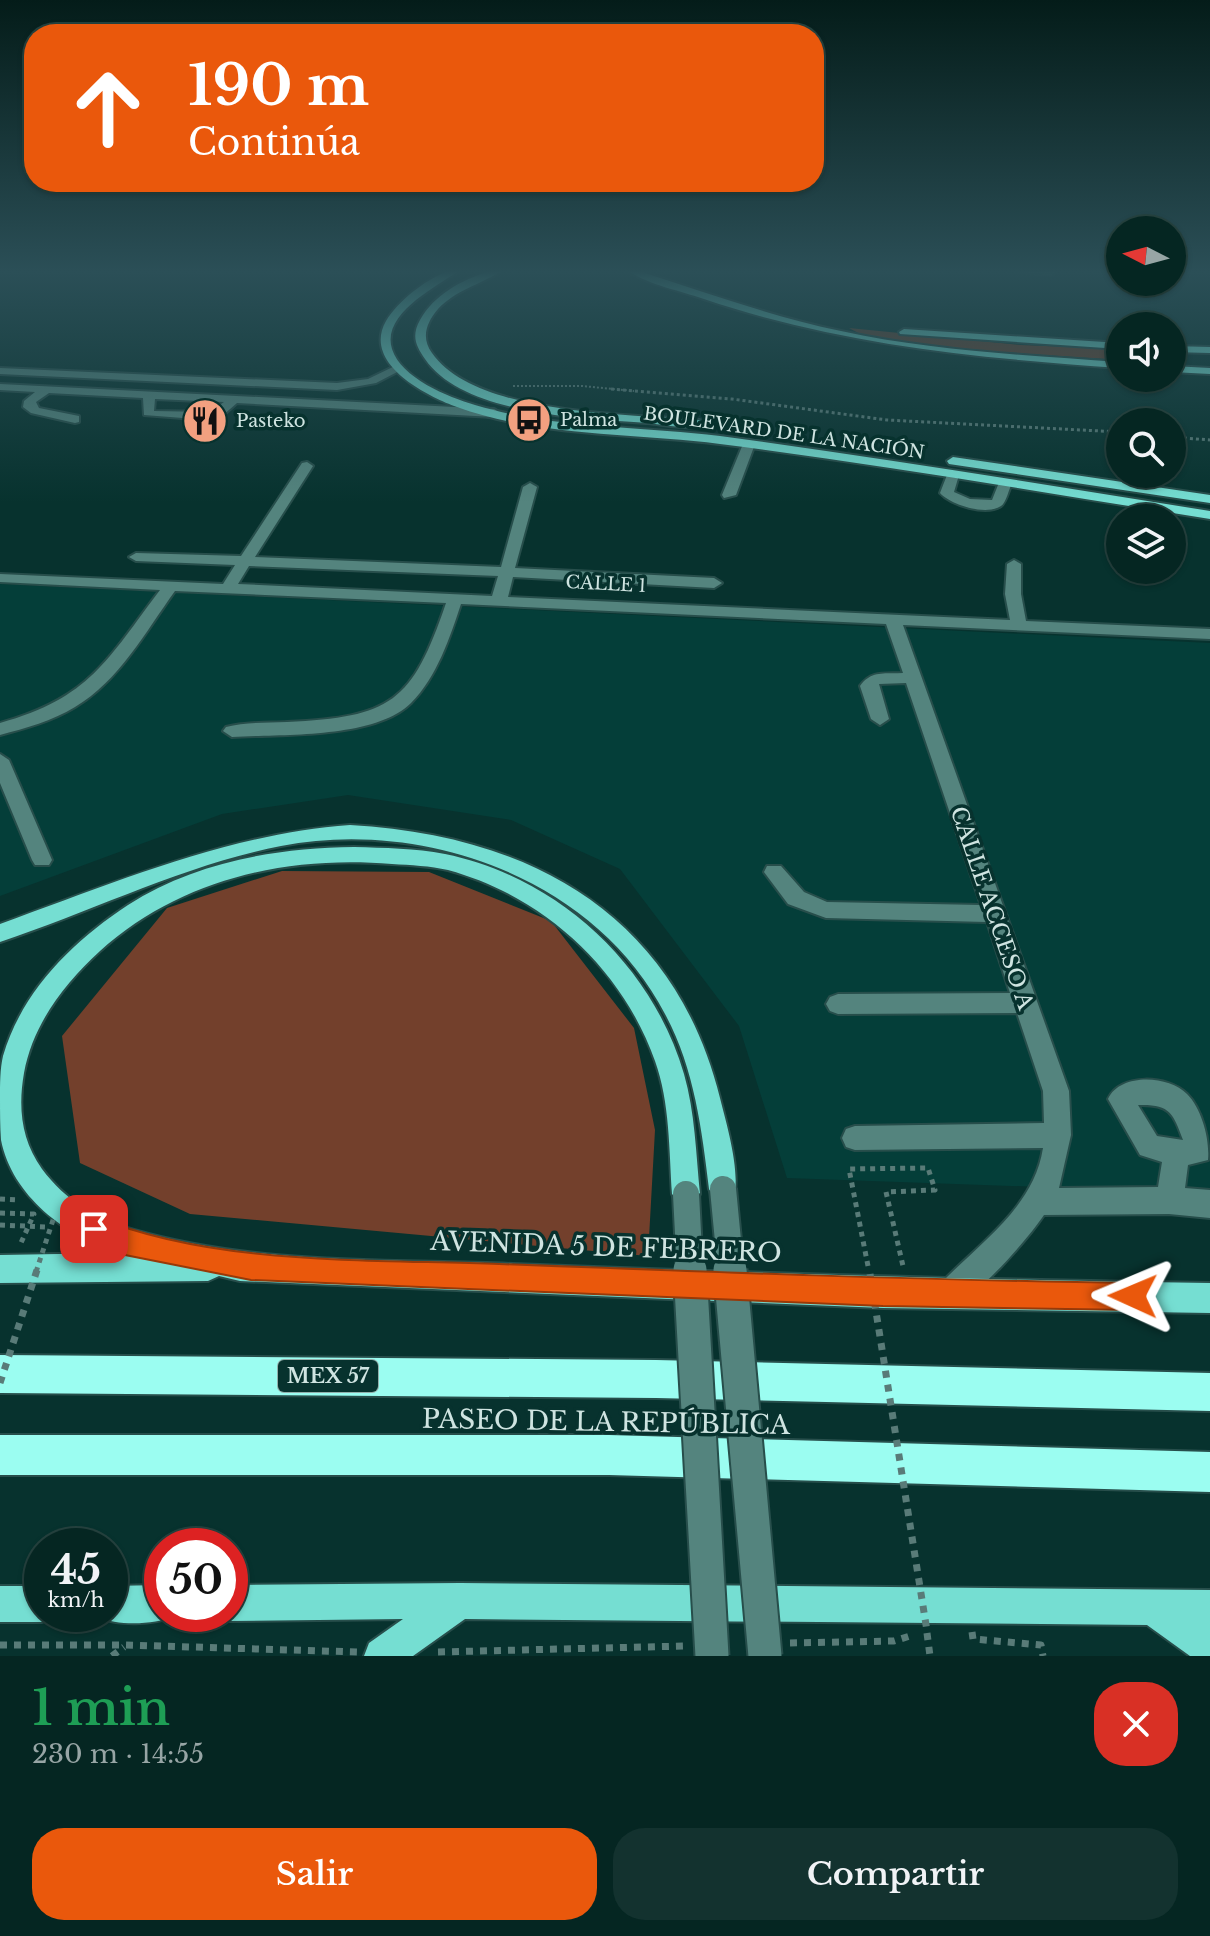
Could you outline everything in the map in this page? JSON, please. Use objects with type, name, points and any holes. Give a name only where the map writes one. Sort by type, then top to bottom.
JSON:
[{"type":"highway","name":"PASEO DE LA REPÚBLICA","points":[[0,1374],[656,1379],[1210,1392]]},
{"type":"highway","name":"PASEO DE LA REPÚBLICA","points":[[0,1455],[609,1455],[1210,1472]]},
{"type":"main road","points":[[389,349],[397,368]]},
{"type":"main road","name":"BOULEVARD DE LA NACIÓN","points":[[422,349],[439,373],[463,389],[530,406],[712,425]]},
{"type":"main road","points":[[934,349],[1106,364]]},
{"type":"main road","points":[[1186,349],[1210,350]]},
{"type":"main road","name":"BOULEVARD DE LA NACIÓN","points":[[397,368],[439,396],[494,413],[560,424],[1210,499]]},
{"type":"main road","points":[[1186,370],[1210,371]]},
{"type":"main road","name":"BOULEVARD DE LA NACIÓN","points":[[740,429],[955,468],[1005,483],[1210,515]]},
{"type":"main road","points":[[0,933],[212,856],[299,836],[348,832],[392,835],[477,851],[546,881],[599,914],[634,948],[650,969],[665,991],[693,1056],[716,1136],[723,1189]]},
{"type":"main road","points":[[251,1267],[115,1240],[72,1218],[42,1191],[18,1158],[7,1113],[10,1068],[32,1014],[58,977],[100,937],[148,906],[204,878],[266,862],[325,854],[380,855],[447,862],[509,884],[564,915],[609,956],[642,1005],[668,1063],[679,1113],[686,1194]]},
{"type":"main road","name":"AVENIDA 5 DE FEBRERO","points":[[5,1269],[251,1267],[909,1292],[1210,1298]]},
{"type":"main road","points":[[248,1603],[460,1601],[1210,1608]]},
{"type":"main road","points":[[383,1655],[460,1601]]},
{"type":"main road","points":[[0,1604],[24,1604]]},
{"type":"main road","points":[[1152,1607],[1210,1648]]},
{"type":"street","points":[[0,371],[339,387],[371,383],[397,368]]},
{"type":"street","points":[[0,387],[494,413]]},
{"type":"street","points":[[46,390],[30,401],[29,407],[75,419]]},
{"type":"street","points":[[149,395],[147,411],[152,414],[209,416],[218,414],[234,399]]},
{"type":"street","points":[[729,495],[749,444]]},
{"type":"street","points":[[228,588],[307,466]]},
{"type":"street","points":[[955,468],[947,493],[952,499],[989,505],[997,503],[1005,483]]},
{"type":"street","points":[[499,600],[530,487]]},
{"type":"street","points":[[136,557],[714,583]]},
{"type":"street","points":[[1014,564],[1013,594],[1019,624]]},
{"type":"street","name":"CALLE 1","points":[[0,578],[1210,634]]},
{"type":"street","points":[[0,729],[41,717],[75,700],[100,678],[171,586]]},
{"type":"street","points":[[232,731],[353,722],[397,706],[417,685],[455,598]]},
{"type":"street","name":"CALLE ACCESO A","points":[[892,617],[1056,1091],[1058,1135],[1053,1168],[1037,1202],[1007,1239],[951,1293]]},
{"type":"street","points":[[880,719],[869,686],[874,679],[912,678]]},
{"type":"street","points":[[0,760],[42,860]]},
{"type":"street","points":[[774,872],[796,898],[826,910],[994,914]]},
{"type":"street","points":[[838,1004],[1025,1003]]},
{"type":"street","points":[[855,1138],[1058,1135]]},
{"type":"street","points":[[1169,1200],[1177,1153]]},
{"type":"street","points":[[723,1189],[774,1650]]},
{"type":"street","points":[[686,1194],[708,1651]]},
{"type":"street","points":[[1037,1202],[1169,1200],[1210,1204]]},
{"type":"path","points":[[507,386],[582,386],[732,399],[887,420],[1106,431]]},
{"type":"path","points":[[1186,438],[1210,440]]},
{"type":"path","points":[[909,1292],[886,1192],[935,1190],[928,1168],[849,1169],[870,1274],[930,1656]]},
{"type":"path","points":[[0,1213],[34,1214],[5,1269]]},
{"type":"path","points":[[0,1383],[54,1217]]},
{"type":"path","points":[[0,1225],[51,1227],[73,1243],[67,1269]]},
{"type":"path","points":[[968,1606],[973,1639],[1041,1645],[1043,1656]]},
{"type":"path","points":[[774,1650],[894,1641],[927,1631]]},
{"type":"path","points":[[0,1645],[126,1645],[383,1655]]},
{"type":"path","points":[[112,1656],[126,1645]]},
{"type":"path","points":[[432,1652],[708,1651]]},
{"type":"shaded area","points":[[957,349],[1106,349],[1106,359]]},
{"type":"shaded area","points":[[0,584],[1210,643],[1210,1193],[787,1178],[739,1026],[620,869],[511,820],[348,795],[222,814],[0,896]]},
{"type":"shaded area","points":[[282,871],[429,872],[551,921],[634,1028],[655,1130],[648,1256],[190,1214],[80,1163],[62,1036],[167,908]]},
{"type":"place","name":"Palma","points":[[529,420]]},
{"type":"place","name":"Pasteko","points":[[205,421]]},
{"type":"route","points":[[94,1229],[115,1240],[251,1267],[883,1293],[1133,1296]]}]
